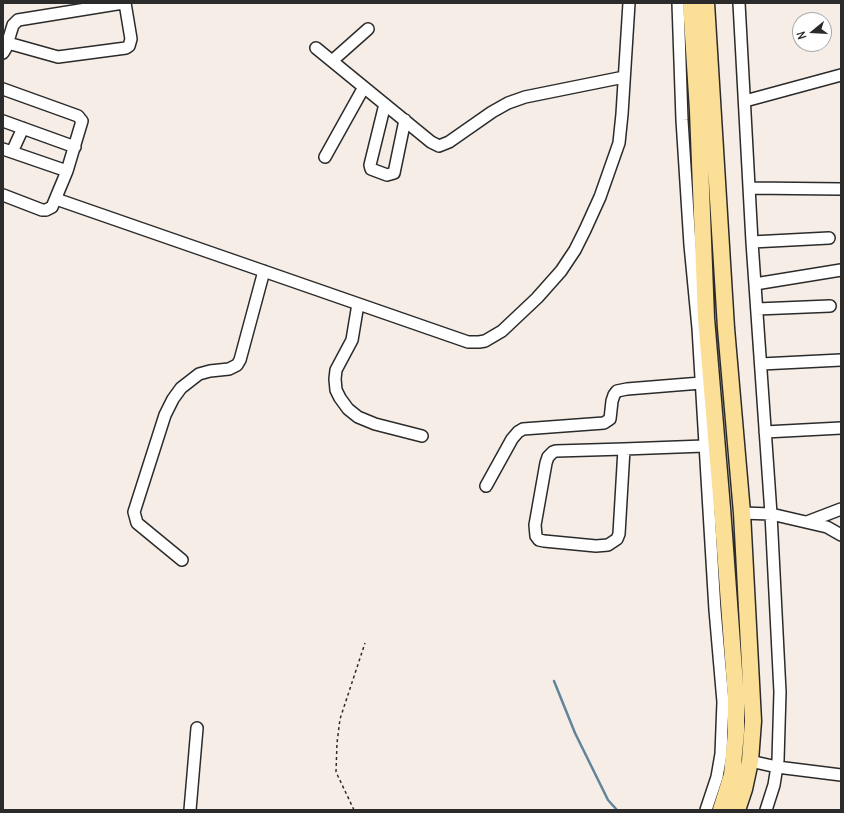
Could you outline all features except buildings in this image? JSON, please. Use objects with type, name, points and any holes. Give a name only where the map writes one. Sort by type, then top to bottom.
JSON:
[{"type":"highway","points":[[690,3],[698,111],[706,318],[722,508],[729,699],[736,732],[732,775],[721,810]]},
{"type":"highway","points":[[706,3],[726,328],[742,513],[753,720],[750,761],[744,790],[737,810]]},
{"type":"highway","points":[[729,699],[752,696]]},
{"type":"street","points":[[124,3],[131,39],[129,46],[126,48],[58,57],[6,48],[8,25],[23,19],[124,3]]},
{"type":"street","points":[[56,199],[468,342],[479,342],[489,339],[502,330],[537,298],[561,271],[586,230],[600,197],[619,143],[629,3]]},
{"type":"street","points":[[678,3],[682,120],[701,383],[704,446],[729,699],[717,777],[706,810]]},
{"type":"street","points":[[739,3],[752,242],[771,514],[780,692],[777,767],[774,785],[766,810]]},
{"type":"street","points":[[332,61],[368,29]]},
{"type":"street","points":[[316,48],[435,145],[443,145],[508,103],[525,97],[624,77]]},
{"type":"street","points":[[744,101],[841,75]]},
{"type":"street","points":[[325,157],[364,87]]},
{"type":"street","points":[[3,90],[80,117],[82,123],[67,171],[52,207],[46,210],[3,194]]},
{"type":"street","points":[[385,104],[370,164],[371,169],[387,175],[394,173],[405,120]]},
{"type":"street","points":[[3,121],[74,147]]},
{"type":"street","points":[[23,128],[7,150],[67,171]]},
{"type":"street","points":[[749,188],[841,189]]},
{"type":"street","points":[[752,242],[829,238]]},
{"type":"street","points":[[755,284],[841,270]]},
{"type":"street","points":[[182,560],[137,523],[134,512],[165,415],[173,399],[181,388],[199,374],[229,369],[237,365],[240,360],[264,271]]},
{"type":"street","points":[[358,304],[352,340],[336,370],[334,379],[336,390],[348,409],[358,417],[375,424],[422,436]]},
{"type":"street","points":[[757,309],[830,306]]},
{"type":"street","points":[[761,364],[841,360]]},
{"type":"street","points":[[486,486],[512,439],[523,429],[604,423],[610,419],[612,401],[617,391],[701,383]]},
{"type":"street","points":[[766,432],[841,428]]},
{"type":"street","points":[[624,449],[619,534],[617,539],[608,544],[596,546],[539,540],[536,536],[535,525],[546,463],[550,454],[556,451],[704,446]]},
{"type":"street","points":[[807,522],[841,509]]},
{"type":"street","points":[[742,513],[771,514],[827,527],[841,535]]},
{"type":"street","points":[[190,810],[197,728]]},
{"type":"street","points":[[750,761],[777,767],[841,774]]},
{"type":"path","points":[[354,810],[336,772],[337,743],[340,719],[365,643]]},
{"type":"waterway","points":[[554,681],[575,733],[608,800],[617,810]]}]
